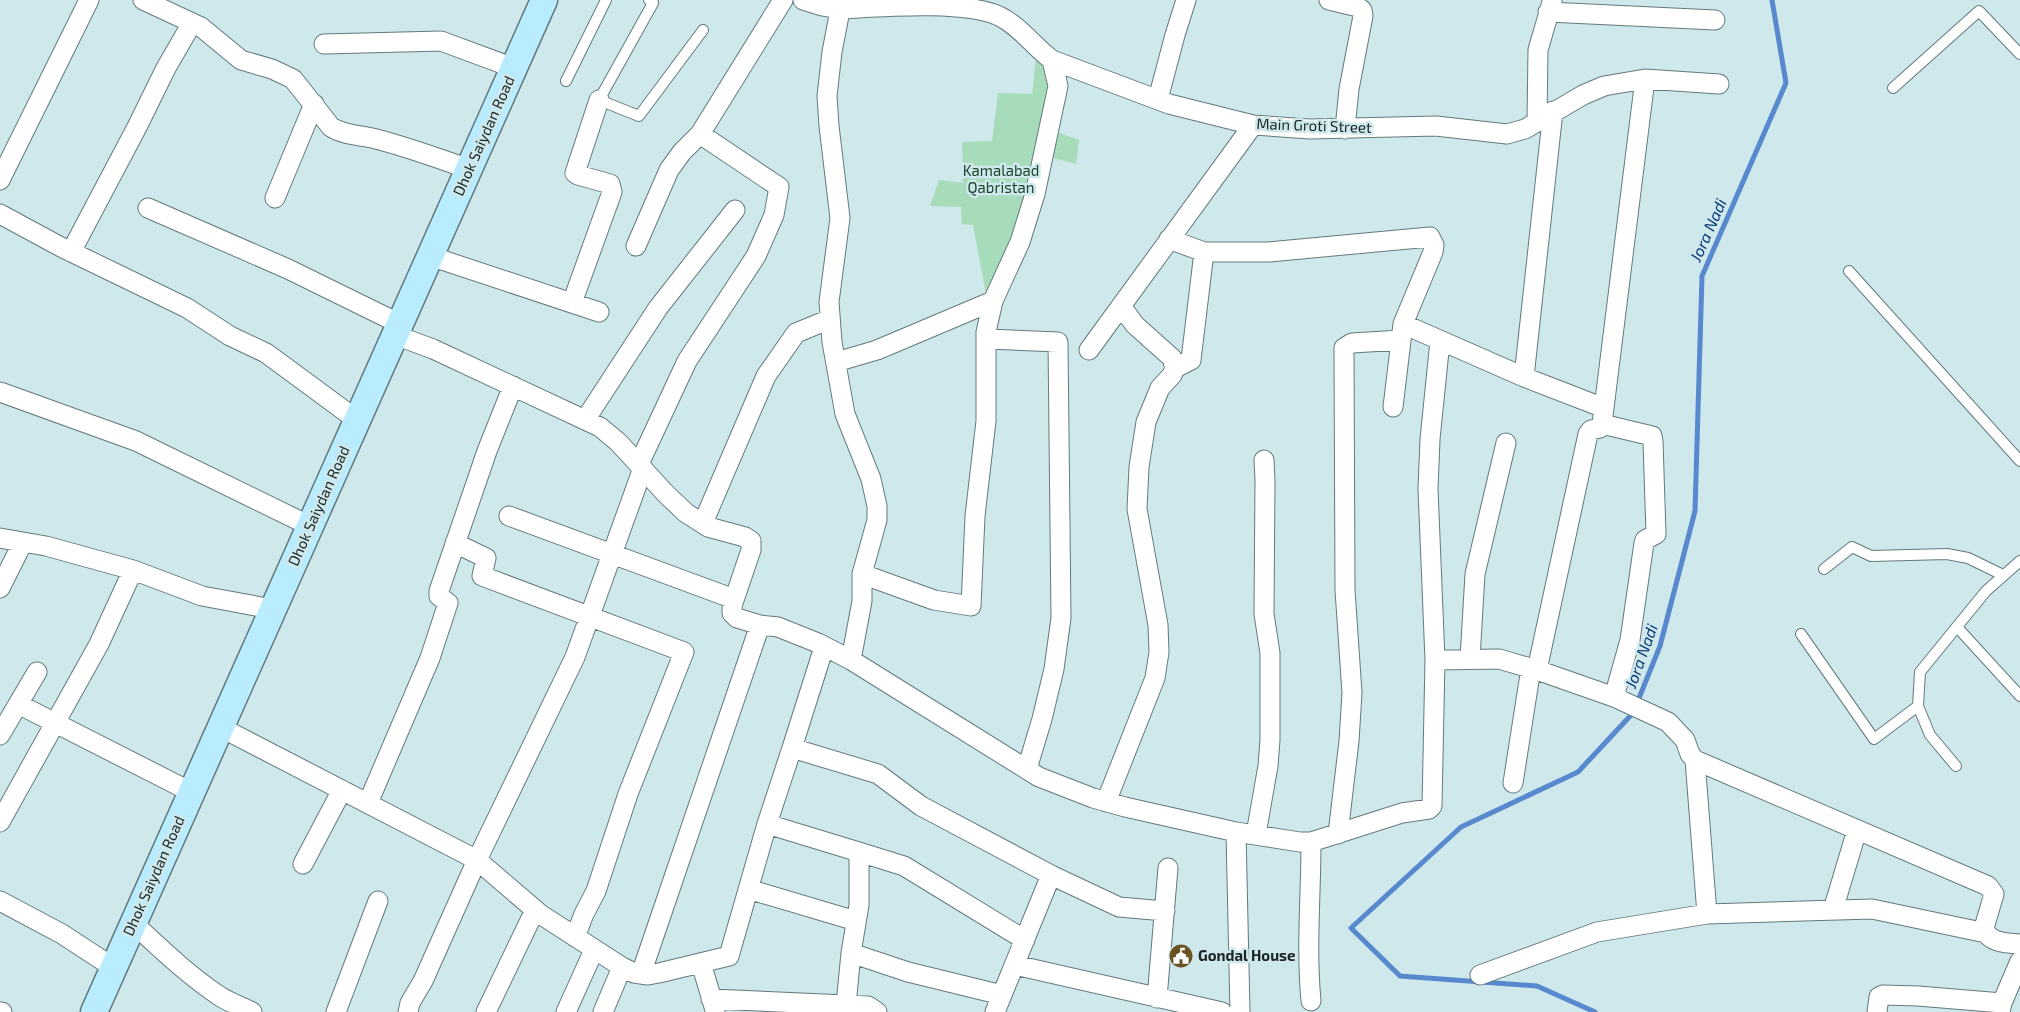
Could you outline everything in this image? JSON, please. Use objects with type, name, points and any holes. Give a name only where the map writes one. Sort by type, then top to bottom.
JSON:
[{"type":"main road","name":"Dhok Saiydan Road","points":[[94,1012],[544,0]]},
{"type":"street","points":[[0,180],[89,0]]},
{"type":"street","points":[[636,246],[669,170],[682,152],[700,134],[783,0]]},
{"type":"street","name":"Main Groti Street","points":[[804,0],[822,6],[841,4],[994,7],[998,16],[1015,26],[1039,51],[1052,60],[1158,99],[1253,124],[1310,129],[1436,126],[1508,134],[1524,129],[1545,116],[1604,86],[1645,79],[1719,84]]},
{"type":"street","points":[[1158,99],[1186,0]]},
{"type":"street","points":[[1329,0],[1358,6],[1362,10],[1363,16],[1349,88],[1345,128]]},
{"type":"street","points":[[147,1],[201,27],[241,60],[272,69],[293,79],[331,127],[338,131],[372,138],[424,153],[468,169]]},
{"type":"street","points":[[841,4],[832,52],[827,96],[840,218],[829,302],[830,319],[845,414],[871,479],[877,506],[877,520],[862,574],[862,601],[851,660]]},
{"type":"street","points":[[1524,377],[1545,116],[1538,50],[1550,6],[1715,20]]},
{"type":"street","points":[[71,252],[137,128],[166,68],[192,23]]},
{"type":"street","points":[[324,44],[441,41],[514,68]]},
{"type":"street","points":[[862,574],[934,600],[971,606],[975,516],[986,421],[986,332],[993,301],[1020,242],[1035,194],[1058,86],[1052,60]]},
{"type":"street","points":[[1513,783],[1534,669],[1588,434],[1591,430],[1600,428],[1603,416],[1645,79]]},
{"type":"street","points":[[572,303],[612,192],[610,184],[575,173],[599,100]]},
{"type":"street","points":[[275,198],[314,104]]},
{"type":"street","points":[[1088,350],[1253,124]]},
{"type":"street","points":[[408,1012],[410,1003],[423,980],[477,860],[575,657],[641,466],[687,361],[756,256],[774,215],[780,187],[700,134]]},
{"type":"street","points":[[148,208],[288,269],[433,349],[600,427],[618,442],[686,513],[708,527],[745,537],[750,542],[751,550],[734,599],[732,613],[737,618],[760,625],[778,627],[824,646],[851,660],[1039,777],[1106,802],[1236,832],[1300,842],[1311,842],[1402,813],[1429,809],[1432,806],[1435,660],[1428,489],[1430,439],[1440,341]]},
{"type":"street","points":[[584,420],[658,308],[735,210]]},
{"type":"street","points":[[0,214],[71,252],[186,308],[230,336],[266,353],[357,420]]},
{"type":"street","points":[[1169,239],[1204,252],[1268,252],[1430,237],[1434,245],[1433,252],[1402,332],[1393,407]]},
{"type":"street","points":[[1175,368],[1191,360],[1204,252]]},
{"type":"street","points":[[430,256],[600,312]]},
{"type":"street","points":[[836,362],[877,350],[993,301]]},
{"type":"street","points":[[1106,802],[1155,678],[1159,652],[1158,625],[1137,509],[1139,467],[1146,422],[1160,388],[1172,375],[1175,368],[1172,358],[1135,325],[1121,306]]},
{"type":"street","points":[[703,524],[766,376],[796,333],[830,319]]},
{"type":"street","points":[[1338,834],[1349,741],[1352,692],[1345,590],[1344,348],[1352,342],[1402,332],[1440,341],[1524,377],[1603,416],[1652,436],[1654,441],[1656,534],[1645,540],[1644,543],[1630,640],[1614,697]]},
{"type":"street","points":[[986,339],[1058,342],[1061,618],[1054,669],[1027,769]]},
{"type":"street","points":[[368,804],[430,658],[448,603],[439,596],[439,591],[487,451],[513,386]]},
{"type":"street","points":[[0,392],[136,441],[310,526]]},
{"type":"street","points":[[1470,659],[1475,574],[1506,443]]},
{"type":"street","points":[[1256,834],[1268,766],[1270,740],[1270,653],[1264,614],[1264,460]]},
{"type":"street","points":[[509,516],[734,599]]},
{"type":"street","points":[[0,533],[22,542],[46,546],[133,570],[202,596],[272,609]]},
{"type":"street","points":[[0,588],[22,542]]},
{"type":"street","points":[[455,543],[486,558],[482,576],[681,649],[684,652],[628,794],[596,891],[575,937]]},
{"type":"street","points":[[0,822],[99,644],[133,570]]},
{"type":"street","points":[[641,974],[760,625]]},
{"type":"street","points":[[220,726],[477,860],[535,910],[594,950],[634,973],[654,974],[729,956],[767,824],[824,646]]},
{"type":"street","points":[[1435,660],[1493,658],[1534,669],[1614,697],[1654,715],[1668,722],[1685,740],[1690,754],[1695,760],[1988,886],[1994,894],[1984,928],[1988,937],[2003,942],[2020,944]]},
{"type":"street","points":[[0,735],[37,672]]},
{"type":"street","points":[[18,704],[191,792]]},
{"type":"street","points":[[792,748],[878,774],[921,806],[1051,875],[1119,907],[1165,911]]},
{"type":"street","points":[[1695,760],[1707,914]]},
{"type":"street","points":[[302,864],[342,790]]},
{"type":"street","points":[[767,824],[904,866],[1025,940]]},
{"type":"street","points":[[1832,910],[1857,830]]},
{"type":"street","points":[[1236,832],[1240,1012]]},
{"type":"street","points":[[1311,842],[1308,965],[1311,1001]]},
{"type":"street","points":[[846,1005],[851,952],[859,905],[859,852]]},
{"type":"street","points":[[1157,998],[1168,868]]},
{"type":"street","points":[[851,952],[999,1003],[1051,875]]},
{"type":"street","points":[[748,889],[856,920]]},
{"type":"street","points":[[0,901],[62,934],[114,968]]},
{"type":"street","points":[[336,1012],[378,901]]},
{"type":"street","points":[[1480,975],[1597,932],[1707,914],[1872,909],[1986,933]]},
{"type":"street","points":[[486,1012],[535,910]]},
{"type":"street","points":[[133,923],[200,982],[223,998],[252,1012]]},
{"type":"street","points":[[566,1012],[594,950]]},
{"type":"street","points":[[1877,1012],[1879,997],[1883,995],[1918,996],[2001,1007],[2020,961]]},
{"type":"street","points":[[701,963],[713,1005],[846,1005],[868,1006],[877,1012]]},
{"type":"street","points":[[1015,965],[1222,1012]]},
{"type":"street","points":[[602,1012],[622,967]]},
{"type":"lane","points":[[566,81],[606,0]]},
{"type":"lane","points":[[649,0],[653,3],[599,100],[639,116],[703,30]]},
{"type":"lane","points":[[1893,88],[1980,11],[2020,54]]},
{"type":"lane","points":[[1849,271],[2020,461]]},
{"type":"lane","points":[[1824,570],[1852,547],[1871,556],[1947,554],[1968,558],[2003,576]]},
{"type":"lane","points":[[1956,766],[1930,735],[1918,706],[1920,672],[1986,591],[2019,564]]},
{"type":"lane","points":[[1957,627],[2020,696]]},
{"type":"lane","points":[[1801,634],[1874,739],[1918,706]]},
{"type":"green space","name":"Kamalabad Qabristan","points":[[1036,59],[1054,68],[1051,130],[1079,140],[1076,164],[1046,156],[997,289],[986,294],[973,225],[962,224],[961,207],[930,206],[939,180],[963,183],[962,142],[992,141],[998,93],[1032,94]]},
{"type":"waterway","name":"Jora Nadi","points":[[1595,1012],[1537,986],[1400,976],[1351,928],[1461,827],[1578,772],[1633,713],[1660,646],[1695,511],[1702,276],[1786,83],[1772,0]]},
{"type":"place","name":"Gondal House","points":[[1181,956]]}]
